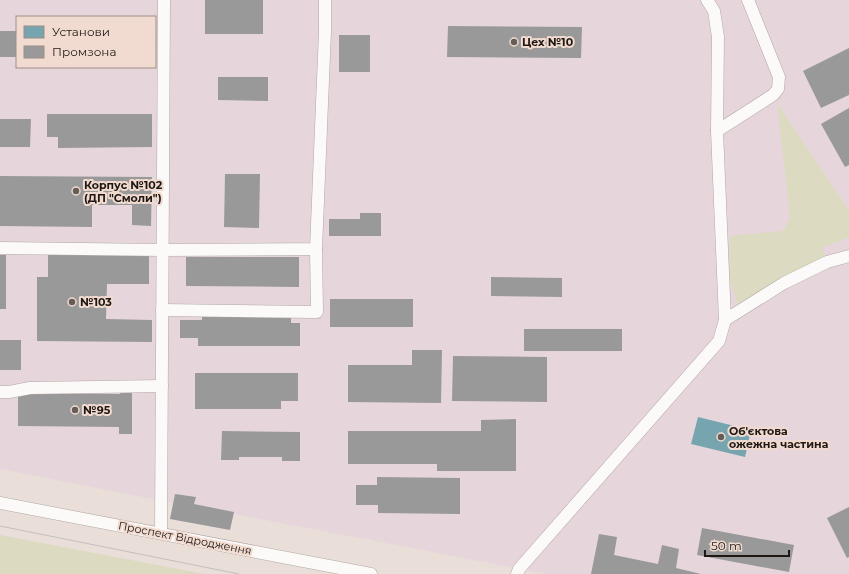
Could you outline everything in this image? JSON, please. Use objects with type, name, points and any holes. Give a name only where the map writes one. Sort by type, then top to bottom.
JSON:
[{"type":"street","points":[[161,533],[164,0]]},
{"type":"street","points":[[162,310],[317,312],[316,249],[325,32],[324,0]]},
{"type":"street","points":[[517,574],[519,569],[720,341],[725,320],[717,131],[718,37],[714,11],[707,0]]},
{"type":"street","points":[[717,131],[773,95],[778,89],[779,77],[748,0]]},
{"type":"street","points":[[0,248],[163,250],[316,249]]},
{"type":"street","points":[[725,320],[784,283],[827,262],[849,256]]},
{"type":"street","points":[[0,392],[30,388],[162,386]]},
{"type":"street","name":"Проспект Відродження","points":[[0,503],[371,574]]},
{"type":"shaded area","points":[[0,0],[849,0],[849,574],[547,574],[234,514],[230,530],[170,519],[173,503],[0,469]]},
{"type":"shaded area","points":[[777,103],[849,209],[849,237],[822,248],[827,262],[740,311],[729,278],[730,236],[783,231],[790,218]]},
{"type":"shaded area","points":[[0,535],[204,574],[0,574]]},
{"type":"building: Установи","name":"Об'єктова ожежна частина","points":[[698,417],[751,430],[745,457],[691,444]]},
{"type":"building: Промзона","points":[[205,0],[263,0],[263,34],[205,34]]},
{"type":"building: Промзона","name":"Цех №10","points":[[448,26],[582,27],[581,58],[447,57]]},
{"type":"building: Промзона","points":[[0,31],[16,31],[16,57],[0,57]]},
{"type":"building: Промзона","points":[[339,35],[370,35],[370,72],[339,72]]},
{"type":"building: Промзона","points":[[849,48],[849,95],[821,108],[803,71]]},
{"type":"building: Промзона","points":[[218,77],[268,77],[268,101],[218,100]]},
{"type":"building: Промзона","points":[[849,108],[849,165],[845,167],[821,124]]},
{"type":"building: Промзона","points":[[47,114],[152,114],[152,147],[58,148],[58,137],[47,137]]},
{"type":"building: Промзона","points":[[0,119],[31,119],[30,147],[0,147]]},
{"type":"building: Промзона","points":[[225,174],[260,174],[259,228],[224,227]]},
{"type":"building: Промзона","name":"Корпус №102 (ДП \"Смоли\")","points":[[0,176],[152,177],[151,226],[132,225],[132,205],[92,205],[92,227],[0,226]]},
{"type":"building: Промзона","points":[[360,213],[381,213],[381,236],[329,236],[329,219],[360,219]]},
{"type":"building: Промзона","name":"№103","points":[[48,254],[149,255],[149,284],[107,284],[106,319],[152,320],[152,342],[37,341],[37,277],[48,277]]},
{"type":"building: Промзона","points":[[0,255],[6,255],[6,309],[0,309]]},
{"type":"building: Промзона","points":[[186,257],[299,257],[299,287],[186,286]]},
{"type":"building: Промзона","points":[[491,277],[562,278],[562,297],[491,296]]},
{"type":"building: Промзона","points":[[330,299],[413,299],[413,327],[330,327]]},
{"type":"building: Промзона","points":[[202,315],[291,315],[291,323],[300,323],[300,346],[198,346],[198,338],[180,338],[180,320],[202,320]]},
{"type":"building: Промзона","points":[[524,329],[622,329],[622,351],[524,351]]},
{"type":"building: Промзона","points":[[0,340],[21,340],[21,370],[0,370]]},
{"type":"building: Промзона","points":[[412,350],[442,350],[441,403],[348,402],[348,365],[412,365]]},
{"type":"building: Промзона","points":[[453,356],[547,357],[547,402],[452,401]]},
{"type":"building: Промзона","points":[[195,373],[298,373],[298,401],[281,401],[281,409],[195,409]]},
{"type":"building: Промзона","name":"№95","points":[[120,390],[132,391],[132,434],[119,434],[119,427],[18,426],[18,393],[120,394]]},
{"type":"building: Промзона","points":[[516,419],[516,471],[437,471],[437,464],[348,464],[348,431],[481,431],[481,420]]},
{"type":"building: Промзона","points":[[222,431],[300,432],[300,461],[282,461],[282,457],[239,457],[239,460],[221,460]]},
{"type":"building: Промзона","points":[[377,477],[460,478],[460,514],[378,513],[378,505],[356,505],[356,485],[377,485]]},
{"type":"building: Промзона","points":[[175,494],[196,497],[194,504],[234,512],[230,530],[170,519]]},
{"type":"building: Промзона","points":[[849,507],[849,557],[847,558],[827,518]]},
{"type":"building: Промзона","points":[[702,528],[794,545],[789,572],[697,555]]},
{"type":"building: Промзона","points":[[599,534],[617,537],[614,555],[658,564],[662,545],[679,549],[676,568],[701,574],[591,574]]},
{"type":"tram line","points":[[0,526],[239,574]]},
{"type":"place","name":"Цех №10","points":[[514,42]]},
{"type":"place","name":"Корпус №102 (ДП \"Смоли\")","points":[[76,191]]},
{"type":"place","name":"№103","points":[[72,302]]},
{"type":"place","name":"№95","points":[[75,410]]},
{"type":"place","name":"Об'єктова ожежна частина","points":[[721,437]]}]
